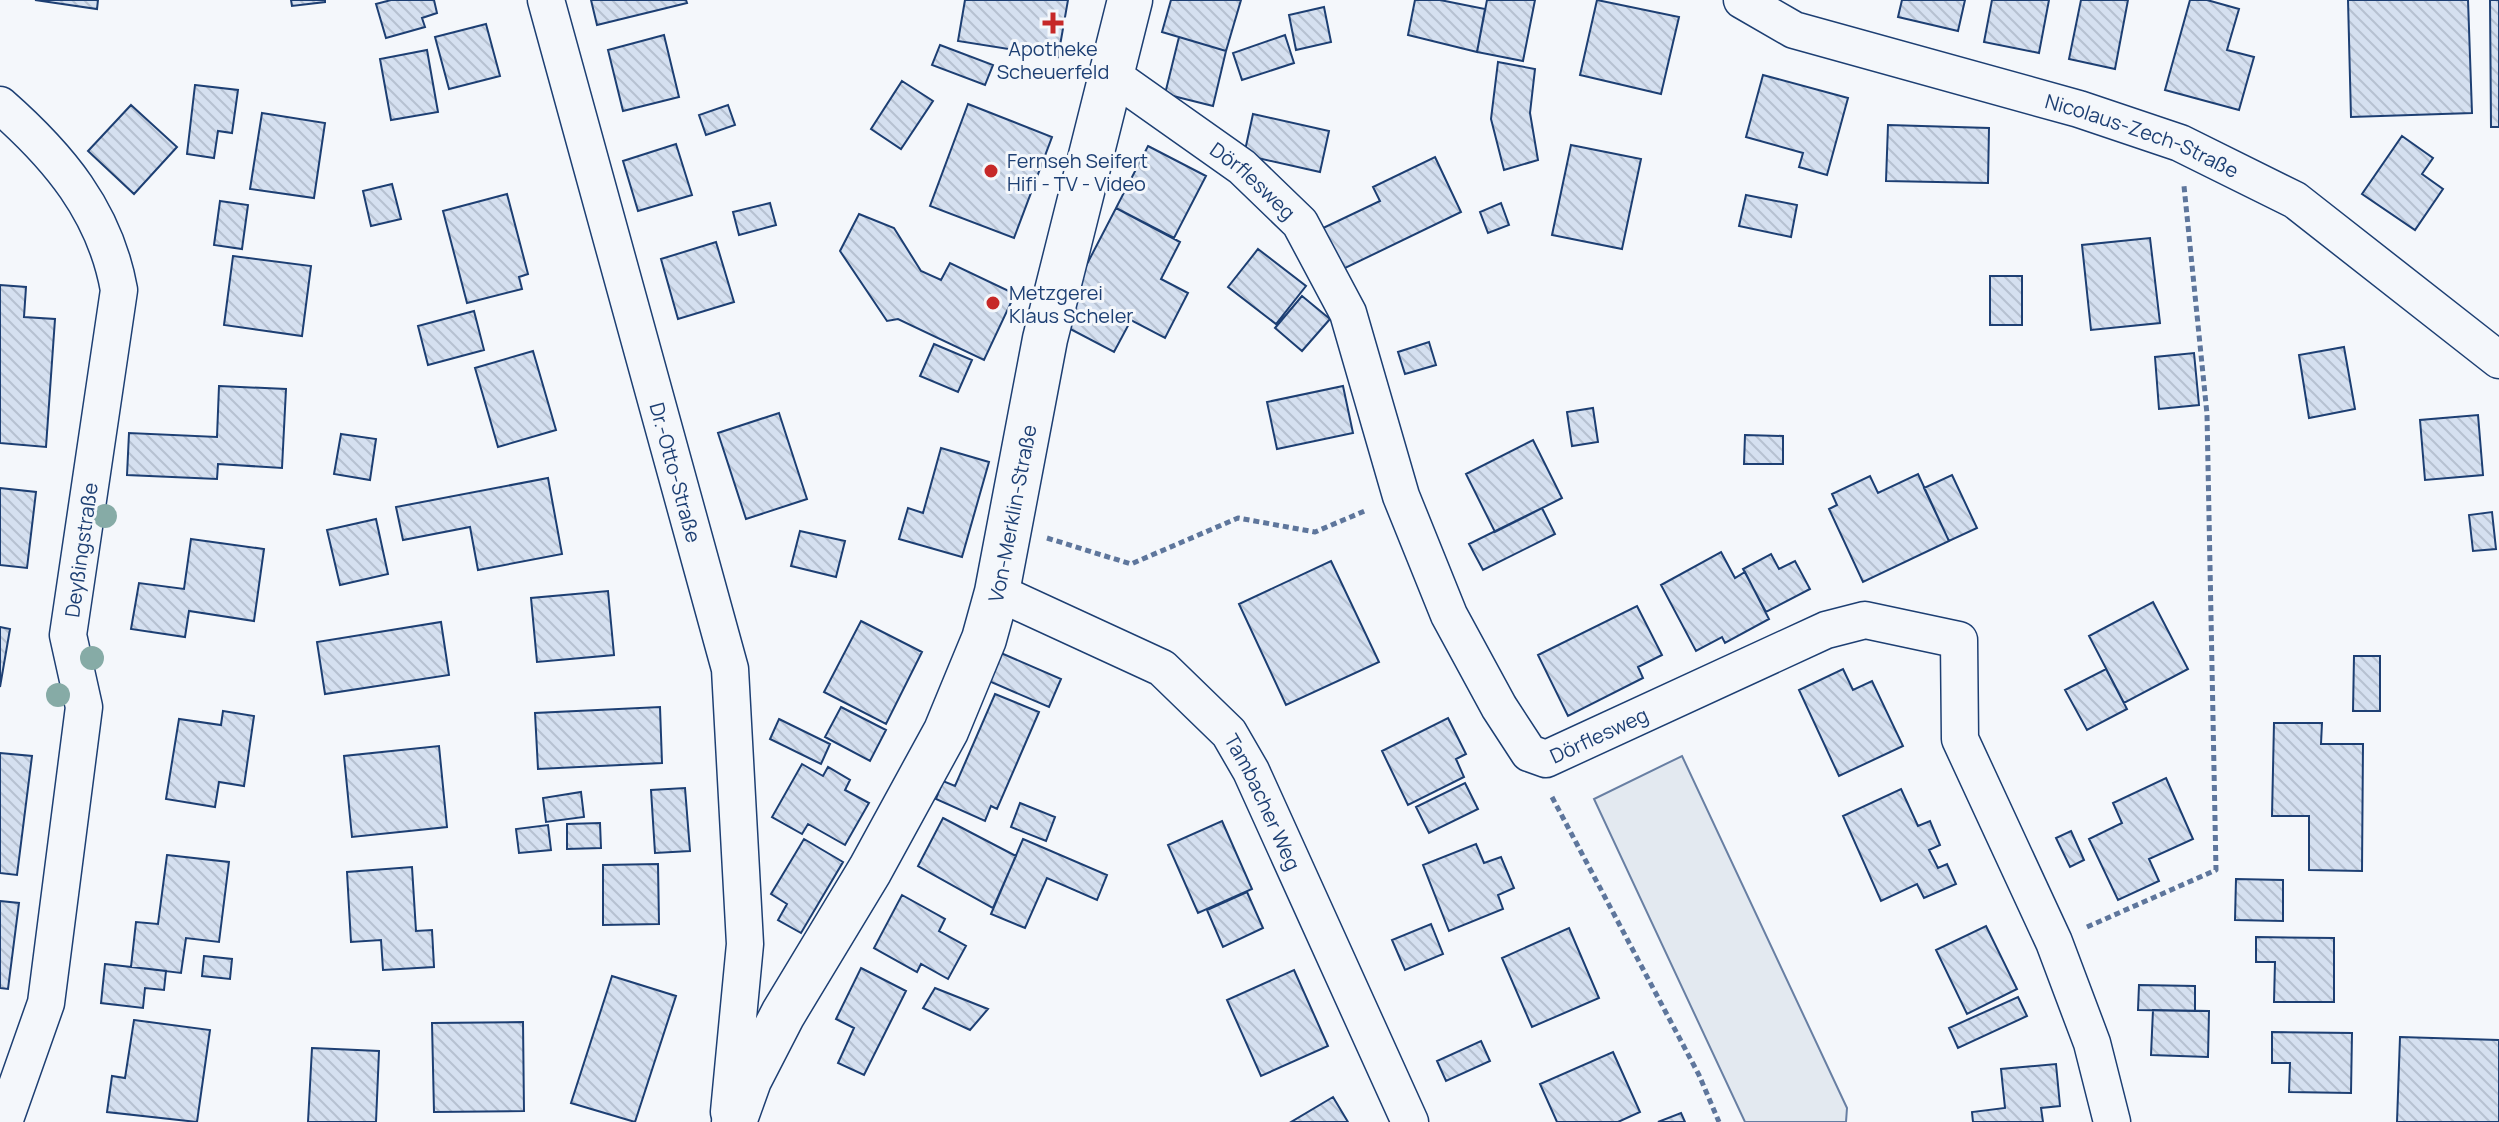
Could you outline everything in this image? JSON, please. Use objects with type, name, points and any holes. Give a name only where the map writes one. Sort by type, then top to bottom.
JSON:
[{"type":"street","name":"Dr.-Otto-Straße","points":[[546,0],[730,669],[747,989],[756,1009],[771,1017],[791,1001]]},
{"type":"street","name":"Von-Merklin-Straße","points":[[791,1001],[870,870],[946,731],[984,639],[997,592],[1045,339],[1109,73],[1130,0]]},
{"type":"street","name":"Nicolaus-Zech-Straße","points":[[1742,0],[1794,30],[2079,109],[2180,143],[2295,200],[2499,360]]},
{"type":"street","name":"Dörflesweg","points":[[1109,73],[1242,167],[1300,223],[1348,313],[1401,496],[1449,615],[1499,707],[1529,753],[1546,759],[1826,630],[1865,620],[1959,640],[1960,739],[2054,942],[2092,1043],[2112,1122]]},
{"type":"street","name":"Deyßingstraße","points":[[0,105],[47,147],[87,203],[114,262],[119,290],[68,635],[84,707],[46,1003],[4,1122]]},
{"type":"street","name":"Tambacher Weg","points":[[997,592],[1162,668],[1229,733],[1251,771],[1410,1122]]},
{"type":"street","name":"Dr.-Otto-Straße","points":[[731,1122],[744,955]]},
{"type":"street","name":"Dr.-Otto-Straße","points":[[731,1122],[749,1080],[791,1001]]},
{"type":"path","points":[[2054,942],[2216,870],[2207,414],[2180,143]]},
{"type":"path","points":[[1010,527],[1131,564],[1238,518],[1315,532],[1401,496]]},
{"type":"path","points":[[1529,753],[1699,1075],[1719,1122]]},
{"type":"shaded area","points":[[1682,756],[1847,1108],[1846,1122],[1745,1122],[1594,799]]},
{"type":"building","points":[[35,0],[98,0],[97,9]]},
{"type":"building","points":[[291,0],[325,0],[325,2],[292,6]]},
{"type":"building","points":[[391,0],[434,0],[437,13],[422,18],[425,27],[386,38],[376,4]]},
{"type":"building","points":[[591,0],[686,0],[687,3],[597,25]]},
{"type":"building","points":[[965,0],[1068,0],[1058,57],[958,41]]},
{"type":"building","points":[[1171,0],[1241,0],[1226,51],[1162,32]]},
{"type":"building","points":[[1415,0],[1440,0],[1485,9],[1477,52],[1408,35]]},
{"type":"building","points":[[1487,0],[1535,0],[1523,61],[1477,52]]},
{"type":"building","points":[[1597,0],[1679,17],[1661,94],[1580,75]]},
{"type":"building","points":[[1902,0],[1965,0],[1958,31],[1898,17]]},
{"type":"building","points":[[1992,0],[2049,0],[2039,53],[1984,42]]},
{"type":"building","points":[[2081,0],[2128,0],[2115,69],[2069,59]]},
{"type":"building","points":[[2190,0],[2207,0],[2239,9],[2227,50],[2254,57],[2239,110],[2165,90]]},
{"type":"building","points":[[2348,0],[2468,0],[2472,113],[2351,117]]},
{"type":"building","points":[[2490,0],[2499,0],[2499,127],[2491,127]]},
{"type":"building","points":[[1324,7],[1331,42],[1296,50],[1289,15]]},
{"type":"building","points":[[486,24],[500,76],[449,89],[435,37]]},
{"type":"building","points":[[664,35],[679,97],[623,111],[608,50]]},
{"type":"building","points":[[1285,35],[1294,63],[1242,80],[1233,53]]},
{"type":"building","points":[[1179,37],[1226,51],[1213,106],[1165,94]]},
{"type":"building","points":[[940,45],[993,65],[985,85],[932,65]]},
{"type":"building","points":[[427,50],[438,112],[391,120],[380,59]]},
{"type":"building","points":[[1498,62],[1535,69],[1530,113],[1538,160],[1504,170],[1491,119]]},
{"type":"building","points":[[1763,75],[1848,98],[1827,175],[1799,167],[1803,153],[1746,137]]},
{"type":"building","points":[[902,81],[933,101],[901,149],[871,129]]},
{"type":"building","points":[[195,85],[238,90],[232,133],[218,131],[214,158],[187,154]]},
{"type":"building","name":"Fernseh Seifert Hifi - TV - Video","points":[[968,104],[1052,137],[1014,238],[930,206]]},
{"type":"building","points":[[131,105],[177,147],[134,194],[88,151]]},
{"type":"building","points":[[728,105],[735,125],[706,135],[699,115]]},
{"type":"building","points":[[262,113],[325,123],[314,198],[250,189]]},
{"type":"building","points":[[1253,114],[1329,131],[1320,172],[1244,155]]},
{"type":"building","points":[[1888,125],[1989,128],[1988,183],[1886,181]]},
{"type":"building","points":[[2402,136],[2433,158],[2422,174],[2443,189],[2415,230],[2362,194]]},
{"type":"building","points":[[676,144],[692,195],[638,211],[623,161]]},
{"type":"building","points":[[1571,145],[1641,159],[1622,249],[1552,235]]},
{"type":"building","points":[[1148,146],[1206,176],[1174,238],[1116,208]]},
{"type":"building","points":[[1435,157],[1461,212],[1341,270],[1321,229],[1380,201],[1373,187]]},
{"type":"building","points":[[392,184],[401,219],[371,226],[363,191]]},
{"type":"building","points":[[507,194],[528,274],[519,277],[522,289],[467,303],[443,211]]},
{"type":"building","points":[[1746,195],[1797,205],[1791,237],[1739,226]]},
{"type":"building","points":[[220,201],[248,205],[242,249],[214,245]]},
{"type":"building","points":[[770,203],[776,225],[739,235],[733,212]]},
{"type":"building","points":[[1501,203],[1509,225],[1488,233],[1480,212]]},
{"type":"building","points":[[1116,208],[1180,242],[1161,279],[1188,293],[1165,338],[1131,320],[1114,352],[1057,322]]},
{"type":"building","points":[[859,214],[894,228],[921,271],[941,280],[950,263],[1015,294],[984,360],[898,319],[887,321],[840,251]]},
{"type":"building","points":[[2150,238],[2160,323],[2091,330],[2082,245]]},
{"type":"building","points":[[716,242],[734,302],[678,319],[661,259]]},
{"type":"building","points":[[1258,249],[1306,286],[1276,324],[1228,287]]},
{"type":"building","points":[[233,256],[311,266],[302,336],[224,325]]},
{"type":"building","points":[[1990,276],[2022,276],[2022,325],[1990,325]]},
{"type":"building","points":[[0,285],[26,287],[24,317],[55,319],[46,447],[0,443]]},
{"type":"building","points":[[1302,296],[1330,319],[1302,351],[1275,328]]},
{"type":"building","points":[[474,311],[484,350],[428,365],[418,326]]},
{"type":"building","points":[[1429,342],[1436,365],[1405,374],[1398,352]]},
{"type":"building","points":[[934,344],[972,360],[958,392],[920,376]]},
{"type":"building","points":[[2344,347],[2355,409],[2309,418],[2299,355]]},
{"type":"building","points":[[533,351],[556,430],[498,447],[475,368]]},
{"type":"building","points":[[2194,353],[2199,405],[2159,409],[2155,357]]},
{"type":"building","points":[[219,386],[286,389],[282,468],[218,464],[217,479],[127,475],[129,433],[217,437]]},
{"type":"building","points":[[1343,386],[1353,433],[1277,449],[1267,402]]},
{"type":"building","points":[[1593,408],[1598,442],[1572,446],[1567,412]]},
{"type":"building","points":[[779,413],[807,499],[746,519],[718,433]]},
{"type":"building","points":[[2478,415],[2483,475],[2425,480],[2420,420]]},
{"type":"building","points":[[341,434],[376,439],[370,480],[334,474]]},
{"type":"building","points":[[1745,435],[1783,436],[1783,464],[1744,464]]},
{"type":"building","points":[[1533,440],[1562,498],[1495,532],[1466,474]]},
{"type":"building","points":[[941,448],[989,462],[962,557],[899,539],[908,508],[923,513]]},
{"type":"building","points":[[1918,474],[1949,541],[1863,582],[1829,509],[1837,505],[1832,494],[1870,476],[1878,493]]},
{"type":"building","points":[[1952,475],[1977,528],[1949,541],[1924,488]]},
{"type":"building","points":[[548,478],[562,554],[478,570],[470,527],[403,540],[396,507]]},
{"type":"building","points":[[0,488],[36,492],[27,568],[0,565]]},
{"type":"building","points":[[1542,508],[1555,534],[1483,570],[1469,544]]},
{"type":"building","points":[[2492,512],[2496,549],[2473,551],[2469,515]]},
{"type":"building","points":[[376,519],[388,574],[340,585],[327,530]]},
{"type":"building","points":[[800,531],[845,541],[836,577],[791,566]]},
{"type":"building","points":[[191,539],[264,549],[254,621],[189,611],[185,637],[131,629],[139,583],[184,589]]},
{"type":"building","points":[[1721,552],[1735,578],[1745,572],[1769,619],[1725,643],[1722,637],[1696,651],[1661,585]]},
{"type":"building","points":[[1771,554],[1779,569],[1795,561],[1810,589],[1766,612],[1743,569]]},
{"type":"building","points":[[1331,561],[1379,662],[1286,705],[1239,604]]},
{"type":"building","points":[[608,591],[614,655],[537,662],[531,598]]},
{"type":"building","points":[[2153,602],[2188,669],[2124,703],[2089,636]]},
{"type":"building","points":[[1637,606],[1662,655],[1638,667],[1643,678],[1568,716],[1538,655]]},
{"type":"building","points":[[861,621],[922,652],[886,724],[824,692]]},
{"type":"building","points":[[441,622],[449,675],[325,694],[317,642]]},
{"type":"building","points":[[0,627],[10,629],[0,687]]},
{"type":"building","points":[[994,650],[1061,679],[1049,707],[982,678]]},
{"type":"building","points":[[2354,656],[2380,656],[2380,711],[2353,711]]},
{"type":"building","points":[[1843,669],[1853,690],[1872,681],[1903,746],[1839,776],[1799,690]]},
{"type":"building","points":[[2106,669],[2127,709],[2087,730],[2065,690]]},
{"type":"building","points":[[995,694],[1039,712],[997,809],[991,806],[985,821],[936,799],[943,781],[955,786]]},
{"type":"building","points":[[660,707],[662,763],[538,769],[535,713]]},
{"type":"building","points":[[841,707],[886,730],[870,761],[825,737]]},
{"type":"building","points":[[223,711],[254,716],[244,786],[219,782],[215,807],[166,799],[179,719],[221,725]]},
{"type":"building","points":[[1448,718],[1466,754],[1456,759],[1464,777],[1408,805],[1382,751]]},
{"type":"building","points":[[779,719],[830,744],[821,764],[770,739]]},
{"type":"building","points":[[2274,723],[2322,723],[2321,744],[2363,744],[2362,871],[2309,870],[2309,816],[2272,816]]},
{"type":"building","points":[[439,746],[447,827],[352,837],[344,756]]},
{"type":"building","points":[[0,753],[32,756],[17,875],[0,873]]},
{"type":"building","points":[[802,764],[823,776],[828,767],[850,780],[845,790],[869,803],[845,845],[808,824],[802,834],[772,817]]},
{"type":"building","points":[[2166,778],[2193,839],[2149,859],[2159,881],[2118,900],[2089,839],[2122,823],[2113,803]]},
{"type":"building","points":[[1465,783],[1478,809],[1429,833],[1416,807]]},
{"type":"building","points":[[685,788],[690,851],[655,853],[651,790]]},
{"type":"building","points":[[1901,789],[1918,826],[1930,821],[1940,845],[1929,850],[1938,868],[1947,864],[1956,884],[1924,898],[1917,884],[1881,901],[1843,816]]},
{"type":"building","points":[[581,792],[584,817],[546,822],[543,798]]},
{"type":"building","points":[[1020,803],[1055,817],[1046,841],[1011,827]]},
{"type":"building","points":[[943,818],[1016,856],[993,908],[918,866]]},
{"type":"building","points":[[1222,821],[1252,889],[1198,913],[1168,845]]},
{"type":"building","points":[[600,823],[601,848],[567,849],[567,824]]},
{"type":"building","points":[[548,825],[551,850],[519,853],[516,829]]},
{"type":"building","points":[[2071,831],[2084,860],[2070,867],[2056,838]]},
{"type":"building","points":[[804,839],[843,862],[801,933],[778,920],[787,904],[771,894]]},
{"type":"building","points":[[1023,839],[1107,875],[1097,900],[1047,878],[1025,928],[991,914]]},
{"type":"building","points":[[1476,844],[1484,863],[1501,857],[1514,888],[1498,895],[1503,909],[1449,931],[1423,865]]},
{"type":"building","points":[[167,855],[229,862],[219,942],[186,938],[181,973],[131,967],[136,922],[158,924]]},
{"type":"building","points":[[658,864],[659,924],[603,925],[603,865]]},
{"type":"building","points":[[412,867],[416,931],[432,930],[434,967],[383,970],[381,940],[351,942],[347,872]]},
{"type":"building","points":[[2236,879],[2283,880],[2283,921],[2235,920]]},
{"type":"building","points":[[1247,892],[1263,928],[1223,947],[1207,910]]},
{"type":"building","points":[[902,895],[945,919],[939,931],[966,946],[948,979],[921,964],[917,972],[874,948]]},
{"type":"building","points":[[0,901],[19,903],[8,989],[0,988]]},
{"type":"building","points":[[1431,924],[1443,954],[1405,970],[1392,940]]},
{"type":"building","points":[[1986,926],[2017,989],[1967,1014],[1936,950]]},
{"type":"building","points":[[1569,928],[1599,998],[1532,1027],[1502,958]]},
{"type":"building","points":[[2256,937],[2334,938],[2334,1002],[2274,1002],[2275,962],[2256,962]]},
{"type":"building","points":[[204,956],[232,959],[230,979],[202,976]]},
{"type":"building","points":[[105,964],[166,971],[164,990],[145,988],[143,1008],[101,1003]]},
{"type":"building","points":[[861,968],[906,991],[864,1075],[838,1063],[854,1028],[836,1019]]},
{"type":"building","points":[[1294,970],[1328,1046],[1261,1076],[1227,1000]]},
{"type":"building","points":[[612,976],[676,996],[635,1122],[571,1103]]},
{"type":"building","points":[[2139,985],[2195,986],[2195,1011],[2138,1010]]},
{"type":"building","points":[[935,988],[988,1009],[970,1030],[923,1008]]},
{"type":"building","points":[[2018,997],[2027,1016],[1958,1048],[1949,1028]]},
{"type":"building","points":[[2153,1010],[2209,1011],[2208,1057],[2151,1055]]},
{"type":"building","points":[[134,1020],[210,1030],[197,1122],[107,1112],[112,1076],[125,1078]]},
{"type":"building","points":[[523,1022],[524,1111],[434,1112],[432,1023]]},
{"type":"building","points":[[2272,1032],[2352,1033],[2351,1093],[2289,1092],[2290,1063],[2272,1063]]},
{"type":"building","points":[[2400,1037],[2499,1040],[2499,1122],[2397,1122]]},
{"type":"building","points":[[1481,1041],[1490,1061],[1446,1081],[1437,1061]]},
{"type":"building","points":[[312,1048],[379,1051],[376,1122],[308,1122]]},
{"type":"building","points":[[1613,1052],[1640,1112],[1618,1122],[1557,1122],[1540,1084]]},
{"type":"building","points":[[2056,1064],[2060,1106],[2041,1108],[2043,1122],[1973,1122],[1972,1112],[2005,1108],[2001,1069]]},
{"type":"building","points":[[1333,1097],[1348,1122],[1291,1122]]},
{"type":"building","points":[[1681,1113],[1685,1122],[1658,1122]]},
{"type":"place","name":"Apotheke Scheuerfeld","points":[[1053,23]]},
{"type":"place","name":"Fernseh Seifert Hifi - TV - Video","points":[[991,171]]},
{"type":"place","name":"Metzgerei Klaus Scheler","points":[[993,303]]}]
